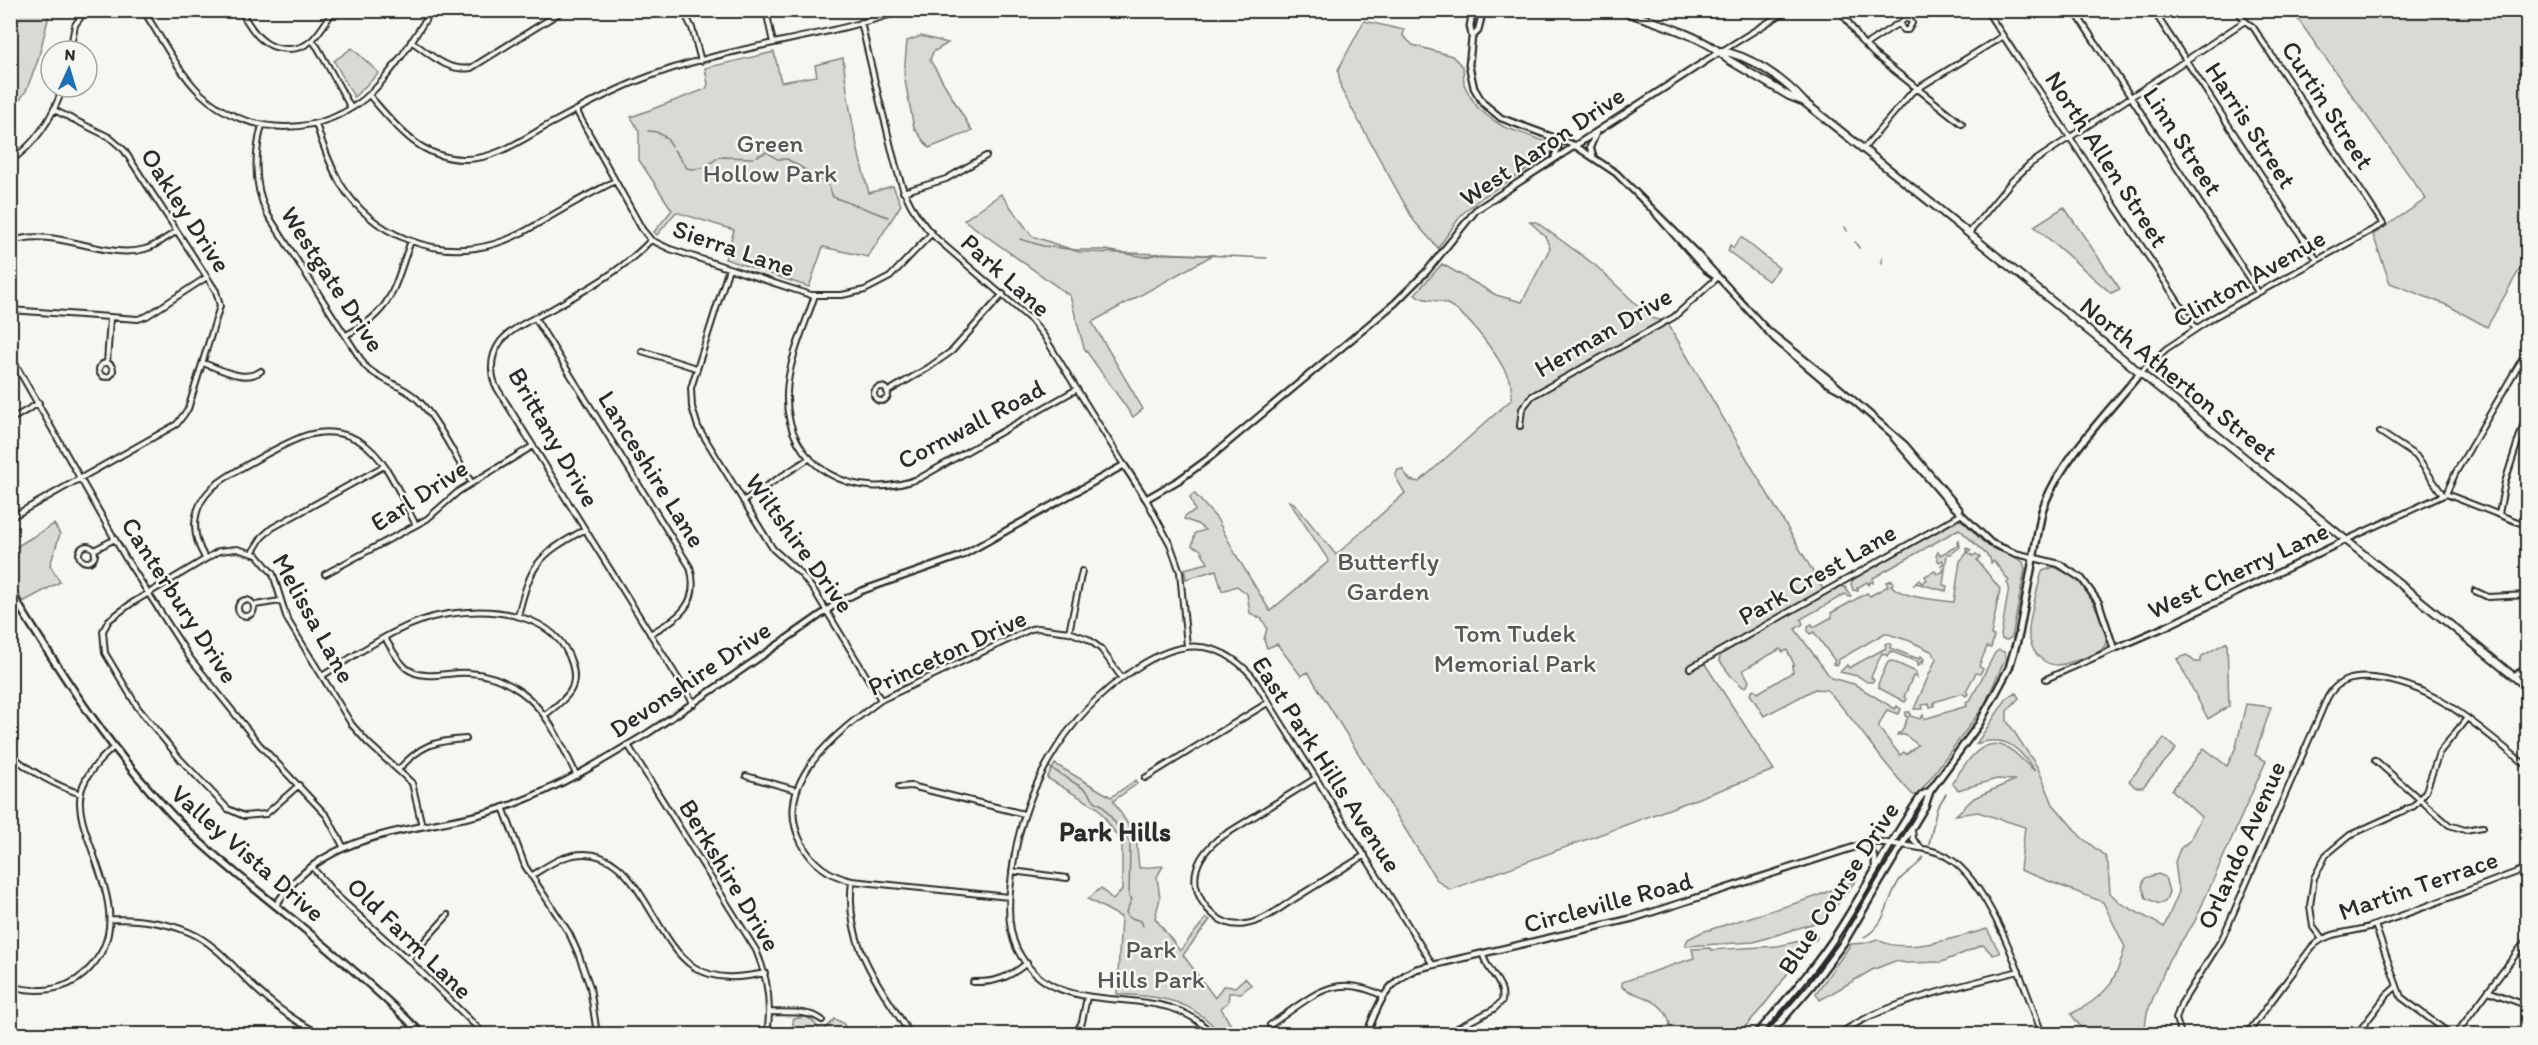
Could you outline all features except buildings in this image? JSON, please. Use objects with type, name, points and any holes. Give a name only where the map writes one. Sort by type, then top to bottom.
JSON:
[{"type":"main road","name":"North Atherton Street","points":[[1619,10],[1706,42],[1720,51],[1733,53],[1794,91],[1804,102],[1864,148],[2528,688]]},
{"type":"main road","name":"Blue Course Drive","points":[[1770,1035],[1844,942],[1925,806],[1930,791],[1979,724],[2003,682],[2016,646],[2042,512],[2053,484],[2060,472],[2140,373]]},
{"type":"main road","name":"Valley Vista Drive","points":[[10,591],[62,675],[143,783],[187,830],[357,972],[422,1035]]},
{"type":"main road","name":"Blue Course Drive","points":[[1757,1035],[1819,959],[1844,923],[1890,843],[1922,795],[1930,791]]},
{"type":"street","points":[[72,39],[75,25],[86,10]]},
{"type":"street","points":[[143,10],[198,91],[228,113],[262,125],[290,127],[316,124],[351,108],[369,95],[382,81],[432,10]]},
{"type":"street","points":[[240,10],[254,33],[268,45],[286,49],[299,47],[312,40],[334,10]]},
{"type":"street","points":[[411,41],[446,65],[461,69],[471,68],[564,10]]},
{"type":"street","points":[[683,10],[692,28],[701,61]]},
{"type":"street","points":[[766,10],[773,43]]},
{"type":"street","points":[[369,95],[412,142],[440,156],[462,159],[491,155],[641,79],[701,61],[904,10]]},
{"type":"street","points":[[1473,10],[1470,26],[1472,37],[1469,58],[1470,74],[1474,88],[1483,103],[1501,118],[1551,135],[1574,146],[1597,159],[1622,178],[1705,269],[1717,278],[1768,331],[1816,368],[1894,438],[1947,500],[1991,543],[2007,551],[2066,567],[2087,584],[2099,603],[2114,649]]},
{"type":"street","points":[[1472,37],[1478,31],[1483,10]]},
{"type":"street","name":"West Aaron Drive","points":[[1146,499],[1208,459],[1395,303],[1427,271],[1476,210],[1720,51],[1788,10]]},
{"type":"street","points":[[1840,10],[1865,45],[1962,124]]},
{"type":"street","name":"North Allen Street","points":[[1986,10],[2196,329]]},
{"type":"street","name":"Linn Street","points":[[2073,10],[2258,292]]},
{"type":"street","name":"Harris Street","points":[[2153,10],[2317,260]]},
{"type":"street","name":"Curtin Street","points":[[2237,10],[2253,27],[2383,224]]},
{"type":"street","points":[[1969,234],[2022,171],[2245,21]]},
{"type":"street","name":"Park Lane","points":[[861,22],[903,192],[918,218],[932,233],[1003,294],[1038,328],[1146,499],[1177,562],[1182,582],[1187,646]]},
{"type":"street","points":[[1865,45],[1900,24]]},
{"type":"street","points":[[1864,148],[1902,102],[1917,89],[2003,36]]},
{"type":"street","points":[[312,40],[351,108]]},
{"type":"street","points":[[10,161],[34,141],[58,99]]},
{"type":"street","name":"Oakley Drive","points":[[10,518],[177,424],[188,409],[220,306],[216,291],[118,144],[54,110]]},
{"type":"street","name":"Sierra Lane","points":[[576,111],[642,229],[651,240],[670,249],[815,295],[842,295],[875,286],[900,268],[932,233]]},
{"type":"street","points":[[316,124],[332,165],[349,195],[382,227],[411,241],[453,249],[474,249],[494,244],[513,237],[615,181]]},
{"type":"street","name":"Westgate Drive","points":[[262,125],[256,169],[263,205],[372,373],[405,389],[423,406],[472,483]]},
{"type":"street","points":[[1597,159],[1590,147],[1599,129]]},
{"type":"street","points":[[1551,135],[1557,141],[1558,147],[1554,159]]},
{"type":"street","points":[[903,192],[946,179],[986,156]]},
{"type":"street","name":"Clinton Avenue","points":[[2140,373],[2166,349],[2196,329],[2258,292],[2383,224]]},
{"type":"street","points":[[10,242],[38,237],[135,251],[152,246],[177,231]]},
{"type":"street","name":"Brittany Drive","points":[[651,240],[634,258],[608,277],[513,331],[500,342],[494,355],[492,369],[495,385],[694,704]]},
{"type":"street","points":[[346,335],[370,321],[383,309],[389,300],[411,241]]},
{"type":"street","name":"Wiltshire Drive","points":[[729,268],[696,368],[691,397],[694,417],[773,549],[809,583],[881,700]]},
{"type":"street","points":[[10,310],[132,320],[147,316],[207,277]]},
{"type":"street","name":"Herman Drive","points":[[1520,426],[1522,409],[1532,396],[1674,317],[1717,278]]},
{"type":"street","points":[[888,392],[952,351],[1003,294]]},
{"type":"street","name":"Cornwall Road","points":[[815,295],[791,370],[787,396],[793,431],[810,458],[833,476],[855,485],[882,488],[905,484],[920,478],[1077,389]]},
{"type":"street","name":"Lanceshire Lane","points":[[535,318],[690,567],[693,585],[686,607],[674,621],[650,634]]},
{"type":"street","points":[[107,363],[110,319]]},
{"type":"street","points":[[2445,495],[2456,472],[2528,349]]},
{"type":"street","points":[[642,351],[696,368]]},
{"type":"street","name":"Canterbury Drive","points":[[10,355],[115,539],[199,670],[259,744],[327,816],[344,848]]},
{"type":"street","points":[[203,363],[245,376],[255,375],[261,371]]},
{"type":"street","points":[[10,420],[39,404]]},
{"type":"street","points":[[2499,514],[2505,482],[2528,410]]},
{"type":"street","points":[[205,558],[198,544],[195,523],[198,509],[209,491],[220,482],[296,439],[321,432],[346,435],[369,448],[384,466],[416,525]]},
{"type":"street","points":[[2379,432],[2416,456],[2445,495],[2528,526]]},
{"type":"street","name":"Earl Drive","points":[[326,574],[436,513],[453,496],[533,446]]},
{"type":"street","points":[[743,501],[810,458]]},
{"type":"street","name":"Devonshire Drive","points":[[276,905],[288,888],[312,867],[344,848],[378,834],[503,807],[577,776],[694,704],[826,611],[861,591],[961,556],[1124,465]]},
{"type":"street","points":[[252,553],[262,537],[272,528],[384,466]]},
{"type":"street","name":"West Cherry Lane","points":[[2046,679],[2167,626],[2445,495]]},
{"type":"street","name":"Park Crest Lane","points":[[1690,668],[1962,514]]},
{"type":"street","points":[[518,616],[527,580],[537,562],[552,549],[585,530]]},
{"type":"street","points":[[94,550],[115,539]]},
{"type":"street","points":[[90,546],[94,550],[95,556],[92,561],[83,561],[79,556],[84,547],[90,546]]},
{"type":"street","name":"Melissa Lane","points":[[298,785],[267,814],[250,817],[236,813],[203,784],[150,723],[107,657],[102,640],[106,625],[114,615],[205,558],[224,550],[237,549],[252,553],[269,567],[287,619],[360,735],[412,783],[422,826]]},
{"type":"street","points":[[1069,632],[1082,571]]},
{"type":"street","points":[[2475,591],[2488,597],[2528,595]]},
{"type":"street","points":[[244,600],[249,600],[255,605],[253,613],[249,616],[244,616],[238,610],[238,605],[244,600]]},
{"type":"street","points":[[255,605],[280,600]]},
{"type":"street","points":[[322,676],[414,623],[448,614],[478,611],[518,616],[542,625],[558,638],[570,657],[575,674],[569,695],[545,715]]},
{"type":"street","name":"Princeton Drive","points":[[1009,897],[852,881],[825,871],[803,847],[794,818],[796,790],[806,770],[827,746],[860,715],[881,700],[1031,629],[1046,628],[1069,632],[1094,643],[1108,657],[1122,678]]},
{"type":"street","points":[[385,638],[400,662],[412,672],[429,676],[468,673],[488,676],[523,693],[545,715],[577,776]]},
{"type":"street","name":"East Park Hills Avenue","points":[[1212,1035],[1193,1017],[1165,1005],[1087,997],[1049,984],[1027,963],[1017,948],[1010,928],[1009,897],[1012,871],[1024,814],[1055,748],[1104,691],[1166,651],[1187,646],[1212,649],[1234,659],[1252,676],[1433,965]]},
{"type":"street","points":[[2512,676],[2528,667]]},
{"type":"street","name":"Orlando Avenue","points":[[2181,1035],[2176,1019],[2178,1011],[2222,939],[2325,703],[2337,685],[2353,678],[2381,678],[2415,687],[2447,703],[2468,718]]},
{"type":"street","points":[[1145,778],[1269,702]]},
{"type":"street","points":[[2247,1035],[2312,947],[2322,939],[2313,927],[2310,906],[2314,878],[2326,855],[2350,835],[2404,812],[2420,800],[2426,791],[2439,753],[2468,718],[2528,767]]},
{"type":"street","points":[[399,769],[423,747],[446,740],[466,739]]},
{"type":"street","name":"Berkshire Drive","points":[[628,745],[747,934],[765,973],[770,1012],[767,1035]]},
{"type":"street","points":[[10,986],[54,990],[72,984],[87,971],[106,948],[111,919],[101,877],[83,825],[81,794],[85,781],[99,761],[114,747]]},
{"type":"street","points":[[10,754],[40,777],[81,794]]},
{"type":"street","points":[[2375,760],[2455,828],[2465,830],[2483,827]]},
{"type":"street","points":[[746,776],[796,790]]},
{"type":"street","points":[[1316,778],[1218,839],[1205,850],[1195,874],[1201,900],[1206,909],[1218,919],[1234,924],[1260,920],[1365,855]]},
{"type":"street","points":[[899,787],[911,786],[1024,814]]},
{"type":"street","points":[[503,807],[520,855],[578,953],[590,987],[597,1035]]},
{"type":"street","points":[[1912,827],[1913,839],[1923,849]]},
{"type":"street","name":"Circleville Road","points":[[1367,1035],[1383,996],[1402,976],[1433,965],[1483,955],[1667,909],[1856,846],[1871,843],[1901,845]]},
{"type":"street","points":[[1901,845],[1947,856],[1964,870],[1992,912],[2019,971],[2042,1035]]},
{"type":"street","points":[[1856,846],[1871,851],[1875,859],[1875,869]]},
{"type":"street","points":[[531,876],[571,856],[606,859],[628,876],[674,948],[688,963],[707,973],[722,977],[738,978],[765,973]]},
{"type":"street","name":"Old Farm Lane","points":[[312,867],[337,896],[408,959],[484,1035]]},
{"type":"street","name":"Martin Terrace","points":[[2322,939],[2375,925],[2528,868]]},
{"type":"street","points":[[1012,871],[1068,878]]},
{"type":"street","points":[[852,881],[850,900],[855,937],[867,964],[910,1035]]},
{"type":"street","points":[[408,959],[448,915]]},
{"type":"street","points":[[111,919],[148,921],[186,931],[199,937],[232,963],[255,989],[281,1011],[320,1035]]},
{"type":"street","points":[[2375,925],[2404,1000],[2450,1035]]},
{"type":"street","points":[[2456,1035],[2528,938]]},
{"type":"street","points":[[1446,1035],[1494,1009],[1502,1002],[1501,987],[1487,967],[1483,955]]},
{"type":"street","points":[[973,982],[984,983],[1006,978],[1027,963]]},
{"type":"street","points":[[1840,1035],[1858,1022],[1886,1010],[2019,971]]},
{"type":"street","points":[[1270,1025],[1335,986],[1358,985],[1383,996]]},
{"type":"street","points":[[2357,1035],[2387,995],[2397,986]]},
{"type":"street","points":[[2488,991],[2528,1006]]},
{"type":"street","points":[[1075,1035],[1082,1022],[1087,997]]},
{"type":"street","points":[[770,1012],[807,1014],[822,1020]]},
{"type":"street","points":[[1775,1029],[1782,1035]]},
{"type":"green space","points":[[11,10],[50,11],[43,39],[39,39],[38,60],[26,91],[11,112]]},
{"type":"green space","points":[[2292,11],[2527,11],[2527,270],[2521,267],[2487,327],[2449,306],[2390,283],[2373,235],[2426,199]]},
{"type":"green space","points":[[1364,21],[1404,30],[1403,36],[1413,45],[1452,56],[1463,67],[1464,84],[1478,108],[1504,127],[1553,144],[1554,149],[1550,155],[1481,198],[1462,214],[1438,248],[1414,221],[1341,89],[1338,70]]},
{"type":"green space","points":[[921,36],[948,43],[933,52],[930,60],[972,131],[929,148],[914,128],[904,75],[907,41]]},
{"type":"green space","points":[[352,48],[379,73],[354,97],[334,61]]},
{"type":"green space","name":"Green Hollow Park","points":[[774,52],[781,82],[817,76],[815,65],[843,58],[853,126],[869,193],[893,186],[901,205],[868,257],[823,247],[809,287],[725,259],[734,230],[676,212],[657,235],[654,232],[672,210],[639,160],[639,131],[631,117],[706,89],[708,84],[705,68]]},
{"type":"green space","points":[[1001,194],[1032,236],[1079,252],[1213,255],[1092,322],[1143,409],[1133,417],[1084,348],[1070,296],[964,220]]},
{"type":"green space","points":[[2064,207],[2120,289],[2111,293],[2034,226]]},
{"type":"green space","name":"Tom Tudek Memorial Park","points":[[1530,222],[1536,222],[1595,265],[1651,318],[1667,322],[1825,592],[1703,661],[1774,770],[1450,890],[1436,879],[1308,672],[1301,676],[1277,644],[1267,648],[1264,640],[1267,628],[1262,619],[1250,613],[1247,594],[1237,586],[1222,591],[1216,570],[1186,579],[1184,569],[1208,563],[1200,549],[1192,546],[1195,533],[1205,530],[1184,519],[1186,515],[1195,511],[1190,497],[1194,493],[1217,519],[1270,611],[1329,561],[1289,501],[1294,503],[1336,555],[1405,493],[1395,476],[1398,470],[1402,469],[1410,480],[1419,482],[1512,399],[1511,387],[1501,364],[1464,316],[1445,303],[1421,298],[1415,294],[1442,264],[1496,295],[1522,302],[1550,248],[1545,236]]},
{"type":"green space","points":[[1741,237],[1779,268],[1768,281],[1728,251],[1730,245],[1733,248]]},
{"type":"green space","points":[[1958,520],[1968,526],[1983,542],[2023,562],[2025,569],[2012,637],[2007,640],[2002,639],[2001,635],[2009,581],[1994,561],[1991,563],[1990,558],[1959,529],[1873,578],[1873,583],[1870,582],[1869,585],[1867,582],[1857,588],[1858,591],[1853,590],[1851,584],[1853,579]]},
{"type":"green space","points":[[54,524],[60,534],[50,565],[60,582],[23,602],[11,581],[11,550]]},
{"type":"green space","points":[[1959,540],[1960,547],[1951,554],[1947,554],[1943,585],[1947,586],[1946,591],[1916,583],[1919,580],[1922,583],[1927,580],[1925,576],[1935,571],[1937,574],[1944,571],[1941,565],[1944,563],[1942,560],[1939,562],[1936,556],[1938,552],[1940,555],[1959,545],[1957,541]]},
{"type":"green space","points":[[1966,548],[1971,550],[1968,552],[1973,556],[1976,554],[1980,557],[1977,560],[2000,589],[1991,635],[1994,636],[1991,648],[1987,647],[1979,666],[1983,669],[1980,674],[1976,673],[1966,691],[1968,694],[1966,696],[1962,693],[1934,702],[1934,706],[1922,705],[1923,709],[1914,709],[1936,659],[1933,652],[1885,633],[1838,660],[1837,665],[1833,664],[1835,661],[1814,632],[1810,634],[1808,631],[1808,626],[1812,624],[1814,627],[1832,617],[1831,613],[1867,593],[1870,596],[1888,586],[1886,582],[1892,580],[1894,583],[1891,585],[1903,593],[1920,598],[1954,602],[1960,561],[1967,553]]},
{"type":"green space","points":[[2054,567],[2072,576],[2082,586],[2103,623],[2106,641],[2102,650],[2094,654],[2056,665],[2038,656],[2029,635],[2031,613],[2042,571]]},
{"type":"green space","points":[[1840,586],[1845,587],[1851,596],[1848,597],[1845,594],[1801,619],[1803,624],[1795,629],[1831,678],[1854,684],[1895,709],[1897,706],[1901,709],[1899,714],[1887,710],[1878,727],[1900,755],[1904,752],[1906,754],[1918,745],[1905,735],[1897,735],[1901,733],[1908,717],[1905,716],[1906,712],[1920,719],[1923,715],[1924,719],[1967,706],[1966,702],[1971,699],[1995,653],[1999,650],[2004,652],[2006,657],[1984,706],[1918,795],[1913,795],[1901,782],[1827,690],[1815,689],[1764,716],[1750,694],[1754,689],[1758,693],[1793,672],[1794,664],[1787,650],[1783,652],[1780,649],[1743,670],[1749,681],[1747,686],[1743,687],[1719,660],[1721,654]]},
{"type":"green space","points":[[2227,642],[2229,706],[2208,719],[2177,659],[2187,655],[2195,662],[2200,662],[2202,656]]},
{"type":"green space","points":[[1885,644],[1891,644],[1890,648],[1919,659],[1921,656],[1924,659],[1923,664],[1921,661],[1917,666],[1918,662],[1890,651],[1888,656],[1882,653],[1871,677],[1874,680],[1872,682],[1840,672],[1847,665],[1849,668],[1886,648]]},
{"type":"green space","points":[[1892,661],[1916,672],[1917,678],[1913,676],[1904,697],[1907,699],[1905,702],[1879,688],[1878,684],[1888,662]]},
{"type":"green space","points":[[2016,693],[2019,698],[2007,711],[2007,721],[2038,768],[2053,804],[2081,837],[2105,856],[2108,864],[2110,893],[2120,903],[2164,927],[2179,892],[2175,862],[2180,849],[2190,840],[2201,817],[2172,790],[2204,748],[2227,766],[2236,747],[2246,704],[2271,707],[2255,755],[2266,761],[2194,923],[2169,959],[2147,1013],[2144,1034],[2086,1034],[2071,1014],[2093,1001],[2107,988],[2118,970],[2125,947],[2103,902],[2020,870],[2025,827],[1978,812],[1956,815],[1974,798],[2015,780],[1997,779],[1958,790],[1952,783],[1968,761],[1981,749],[1997,744],[2006,747],[2035,771],[2011,745],[1996,741],[1976,744],[2007,698]]},
{"type":"green space","points":[[2164,738],[2176,749],[2143,787],[2135,787],[2129,781]]},
{"type":"green space","name":"Park Hills Park","points":[[1055,764],[1111,797],[1136,780],[1137,784],[1113,801],[1136,837],[1139,868],[1163,866],[1157,877],[1160,898],[1155,918],[1180,951],[1206,918],[1210,920],[1183,955],[1215,998],[1223,986],[1235,987],[1245,978],[1251,985],[1241,993],[1229,993],[1228,1002],[1221,1008],[1236,1034],[1221,1034],[1198,1013],[1186,1006],[1162,998],[1117,994],[1121,917],[1088,899],[1101,888],[1113,900],[1122,890],[1122,843],[1098,808],[1047,778]]},
{"type":"green space","points":[[2158,874],[2165,877],[2169,892],[2165,902],[2159,904],[2146,898],[2142,886],[2145,878]]},
{"type":"green space","points":[[1856,880],[1831,913],[1821,921],[1754,942],[1685,946],[1688,939],[1702,932],[1812,898]]},
{"type":"green space","points":[[1987,929],[2000,953],[1993,955],[1983,945],[1942,962],[1895,961],[1872,970],[1820,1000],[1816,993],[1851,944],[1866,943],[1877,939],[1888,944],[1915,945],[1946,940]]},
{"type":"green space","points":[[1817,937],[1816,940],[1802,944],[1784,979],[1738,1034],[1664,1034],[1670,1024],[1663,1009],[1651,1000],[1622,987],[1622,982],[1694,958],[1692,949],[1778,946]]},
{"type":"green space","points":[[806,1017],[812,1020],[819,1029],[825,1029],[835,1019],[843,1023],[850,1034],[793,1034],[793,1019]]},
{"type":"waterway","points":[[648,131],[663,135],[672,146]]},
{"type":"waterway","points":[[674,150],[687,168],[692,169],[703,168],[719,157],[753,158]]},
{"type":"waterway","points":[[757,156],[767,152],[777,159],[787,159],[829,186],[833,197],[888,217]]},
{"type":"waterway","points":[[1845,227],[1847,231]]},
{"type":"waterway","points":[[1020,239],[1043,246],[1077,250],[1105,250],[1145,257],[1163,253],[1267,258]]},
{"type":"waterway","points":[[1855,242],[1859,248]]},
{"type":"waterway","points":[[1882,257],[1882,263]]},
{"type":"waterway","points":[[1049,767],[1086,790],[1096,802],[1102,805],[1130,843],[1129,896],[1132,899],[1126,912],[1128,917],[1141,921],[1143,926]]},
{"type":"waterway","points":[[1929,844],[1937,808],[1946,794]]},
{"type":"waterway","points":[[1864,937],[1872,932],[1882,919],[1899,881],[1923,857]]},
{"type":"district","name":"Park Hills","points":[[1115,832]]},
{"type":"park label","name":"Butterfly Garden","points":[[1388,576]]}]
